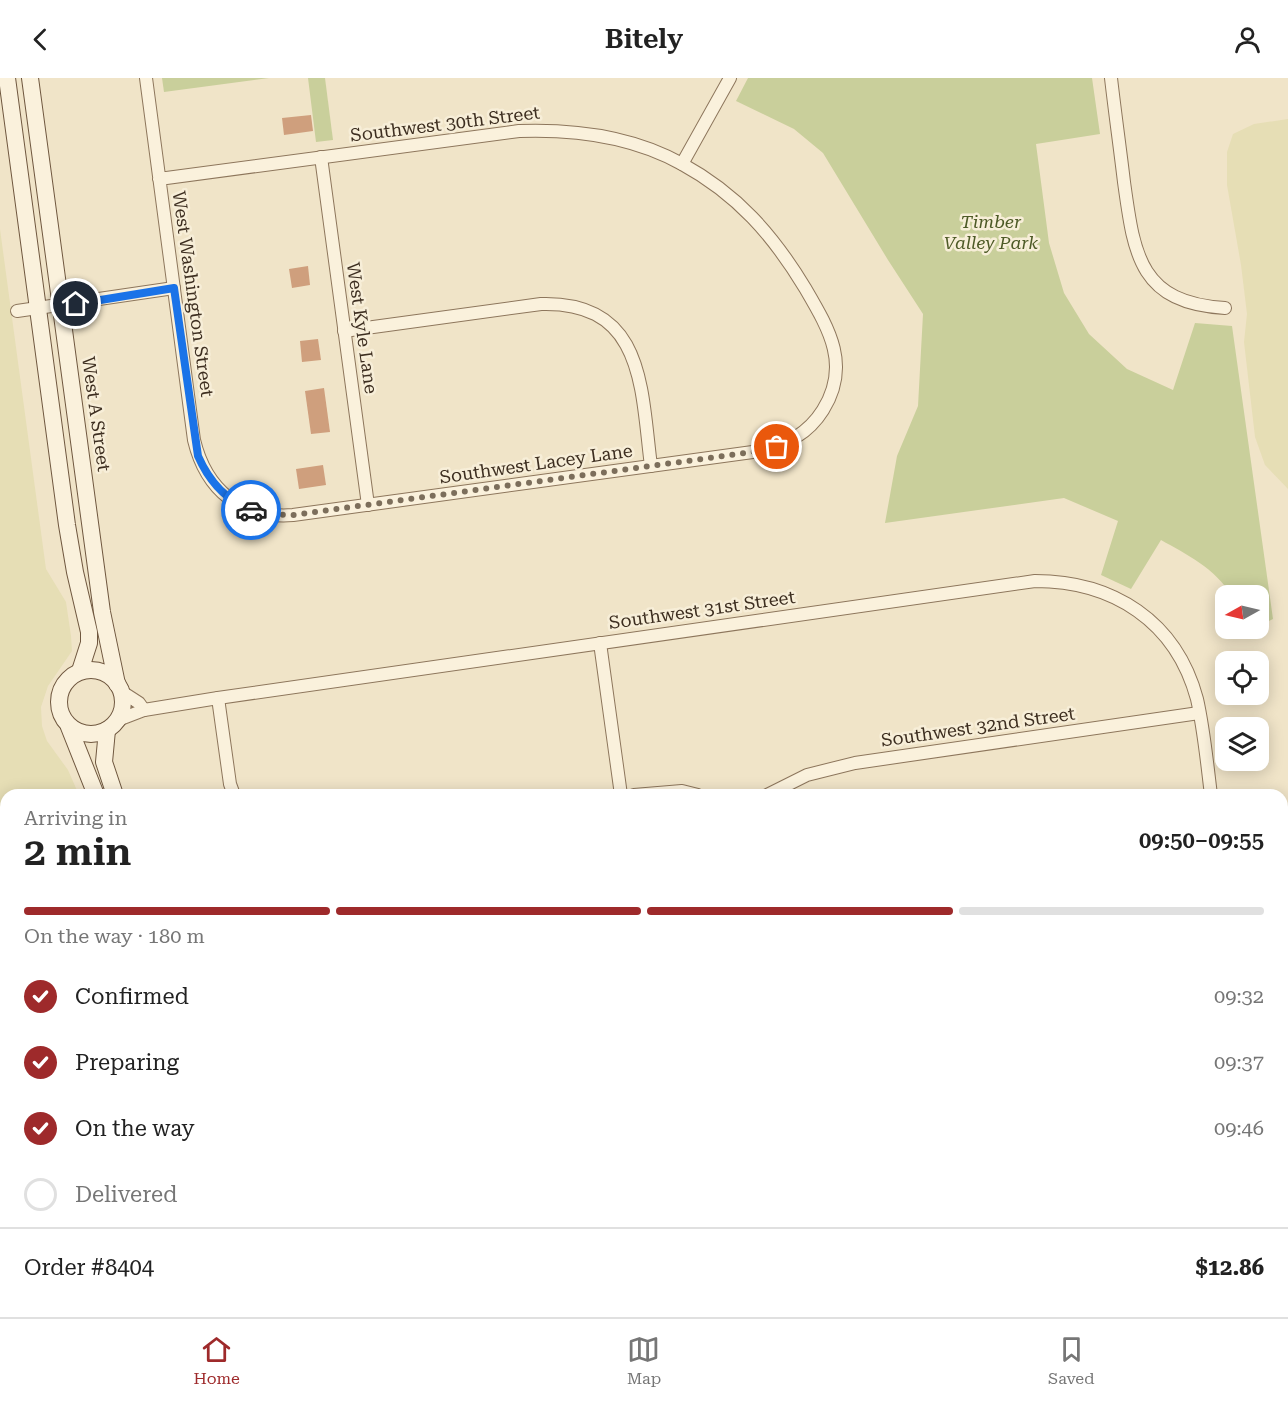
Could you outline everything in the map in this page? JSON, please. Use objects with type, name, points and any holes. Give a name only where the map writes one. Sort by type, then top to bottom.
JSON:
[{"type":"main road","points":[[7,78],[67,525],[89,632],[89,643],[80,671]]},
{"type":"main road","name":"West A Street","points":[[30,78],[102,612],[119,688]]},
{"type":"main road","points":[[94,789],[69,727],[58,707],[58,696],[70,676],[91,669],[110,676],[119,688],[122,711],[113,725],[104,762],[113,789]]},
{"type":"main road","points":[[69,727],[87,735],[98,734],[113,725]]},
{"type":"street","name":"West Washington Street","points":[[146,78],[198,456],[215,486],[233,501]]},
{"type":"street","points":[[682,164],[730,78]]},
{"type":"street","points":[[1111,78],[1131,231],[1139,257],[1156,283],[1179,300],[1199,306],[1225,308]]},
{"type":"street","name":"Southwest 30th Street","points":[[159,179],[519,131],[549,130],[606,136],[634,144],[682,164],[708,180],[752,217],[772,239],[827,326],[833,342],[836,371],[827,403]]},
{"type":"street","name":"West Kyle Lane","points":[[321,157],[368,505]]},
{"type":"street","points":[[17,311],[174,288]]},
{"type":"street","points":[[345,331],[541,304],[575,306],[592,313],[606,321],[626,343],[638,369],[651,466]]},
{"type":"street","name":"Southwest Lacey Lane","points":[[233,501],[265,514],[283,516],[777,447],[807,430],[827,403]]},
{"type":"street","name":"Southwest 31st Street","points":[[113,725],[144,710],[218,698],[1035,581],[1058,581],[1098,589],[1136,609],[1154,624],[1179,656],[1189,676],[1199,713],[1210,789]]},
{"type":"street","points":[[600,643],[620,789]]},
{"type":"street","points":[[119,688],[144,710]]},
{"type":"street","points":[[218,698],[232,789]]},
{"type":"street","name":"Southwest 32nd Street","points":[[779,789],[807,775],[835,766],[1199,713]]},
{"type":"shaded area","points":[[1288,119],[1288,489],[1265,465],[1255,437],[1244,342],[1247,314],[1227,185],[1227,152],[1233,134],[1254,124]]},
{"type":"shaded area","points":[[0,229],[46,569],[66,602],[71,636],[72,651],[48,686],[41,707],[42,726],[47,741],[68,770],[76,789],[0,789]]},
{"type":"green space","points":[[162,78],[269,78],[164,92]]},
{"type":"green space","points":[[308,78],[325,78],[333,140],[316,142]]},
{"type":"green space","name":"Timber Valley Park","points":[[748,78],[1092,78],[1100,134],[1036,144],[1049,243],[1064,293],[1089,334],[1127,369],[1173,390],[1195,323],[1232,326],[1268,585],[1224,585],[1209,570],[1161,540],[1131,589],[1101,575],[1118,521],[1064,498],[885,523],[897,456],[918,406],[923,314],[823,153],[794,129],[736,101]]},
{"type":"green space","points":[[1269,590],[1273,619],[1269,621]]},
{"type":"building","points":[[311,115],[313,131],[284,135],[282,118]]},
{"type":"building","points":[[308,266],[310,285],[292,288],[289,269]]},
{"type":"building","points":[[318,339],[321,360],[302,362],[300,341]]},
{"type":"building","points":[[324,388],[330,432],[311,434],[305,391]]},
{"type":"building","points":[[323,465],[326,485],[299,489],[296,469]]},
{"type":"way so far","points":[[251,510],[265,514],[293,515],[777,447]]},
{"type":"route","points":[[76,304],[174,288],[198,456],[215,486],[228,498],[251,510]]}]
